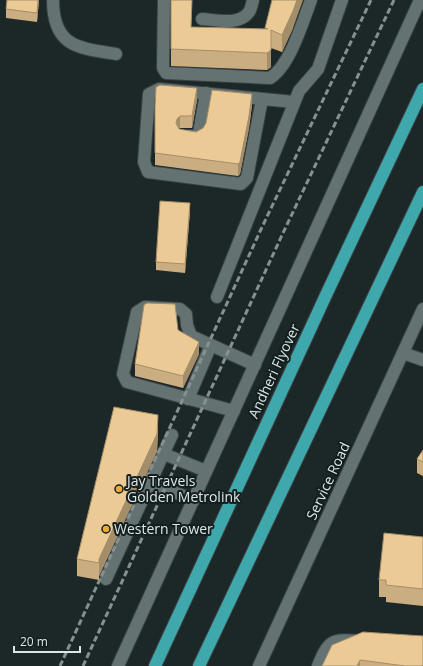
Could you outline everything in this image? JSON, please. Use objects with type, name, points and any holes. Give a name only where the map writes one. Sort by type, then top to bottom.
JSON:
[{"type":"highway","name":"Andheri Flyover","points":[[155,666],[326,294],[423,89]]},
{"type":"highway","points":[[199,666],[423,192]]},
{"type":"street","points":[[53,0],[55,25],[64,39],[76,46],[116,54]]},
{"type":"street","points":[[164,0],[163,68],[166,73],[270,78],[276,74],[291,51],[312,0]]},
{"type":"street","points":[[202,19],[231,21],[242,19],[250,12],[253,0]]},
{"type":"street","points":[[217,297],[294,102],[299,91],[318,69],[342,0]]},
{"type":"street","points":[[118,666],[420,0]]},
{"type":"street","points":[[262,99],[247,178],[241,184],[148,172],[144,162],[149,94],[159,89],[294,102]]},
{"type":"street","points":[[183,135],[197,136],[199,133],[206,93]]},
{"type":"street","points":[[234,411],[127,382],[123,374],[137,312],[145,307],[180,309],[186,314],[187,325],[191,336],[255,365]]},
{"type":"street","name":"Service Road","points":[[259,666],[423,308]]},
{"type":"street","points":[[188,399],[211,345]]},
{"type":"street","points":[[403,353],[423,360]]},
{"type":"street","points":[[106,580],[172,435]]},
{"type":"street","points":[[164,454],[206,471]]},
{"type":"street","points":[[151,483],[194,500]]},
{"type":"street","points":[[318,666],[324,651],[331,643],[341,640],[371,642]]},
{"type":"building","points":[[7,0],[38,0],[37,13],[6,9]]},
{"type":"building","points":[[171,0],[192,0],[191,27],[268,29],[265,28],[272,0],[297,0],[282,35],[271,30],[271,50],[267,53],[171,49]]},
{"type":"building","points":[[160,85],[197,88],[192,116],[180,116],[176,123],[179,129],[196,132],[203,128],[206,123],[212,90],[252,94],[240,162],[238,164],[155,153],[156,87]]},
{"type":"building","points":[[160,201],[190,203],[185,264],[156,262]]},
{"type":"building","points":[[147,303],[175,304],[178,330],[199,342],[183,376],[135,364],[144,305]]},
{"type":"building","name":"Western Tower","points":[[114,407],[158,415],[157,434],[99,559],[99,563],[77,559]]},
{"type":"building","points":[[423,450],[423,462],[417,459]]},
{"type":"building","points":[[384,533],[423,537],[423,589],[386,585],[386,580],[379,580]]},
{"type":"building","points":[[363,632],[423,636],[423,666],[405,666],[360,660],[357,666],[322,666],[332,645]]},
{"type":"railway","points":[[60,666],[263,225],[371,0]]},
{"type":"railway","points":[[83,666],[283,233],[394,0]]},
{"type":"place","name":"Jay Travels Golden Metrolink","points":[[119,489]]},
{"type":"place","name":"Western Tower","points":[[106,529]]}]
